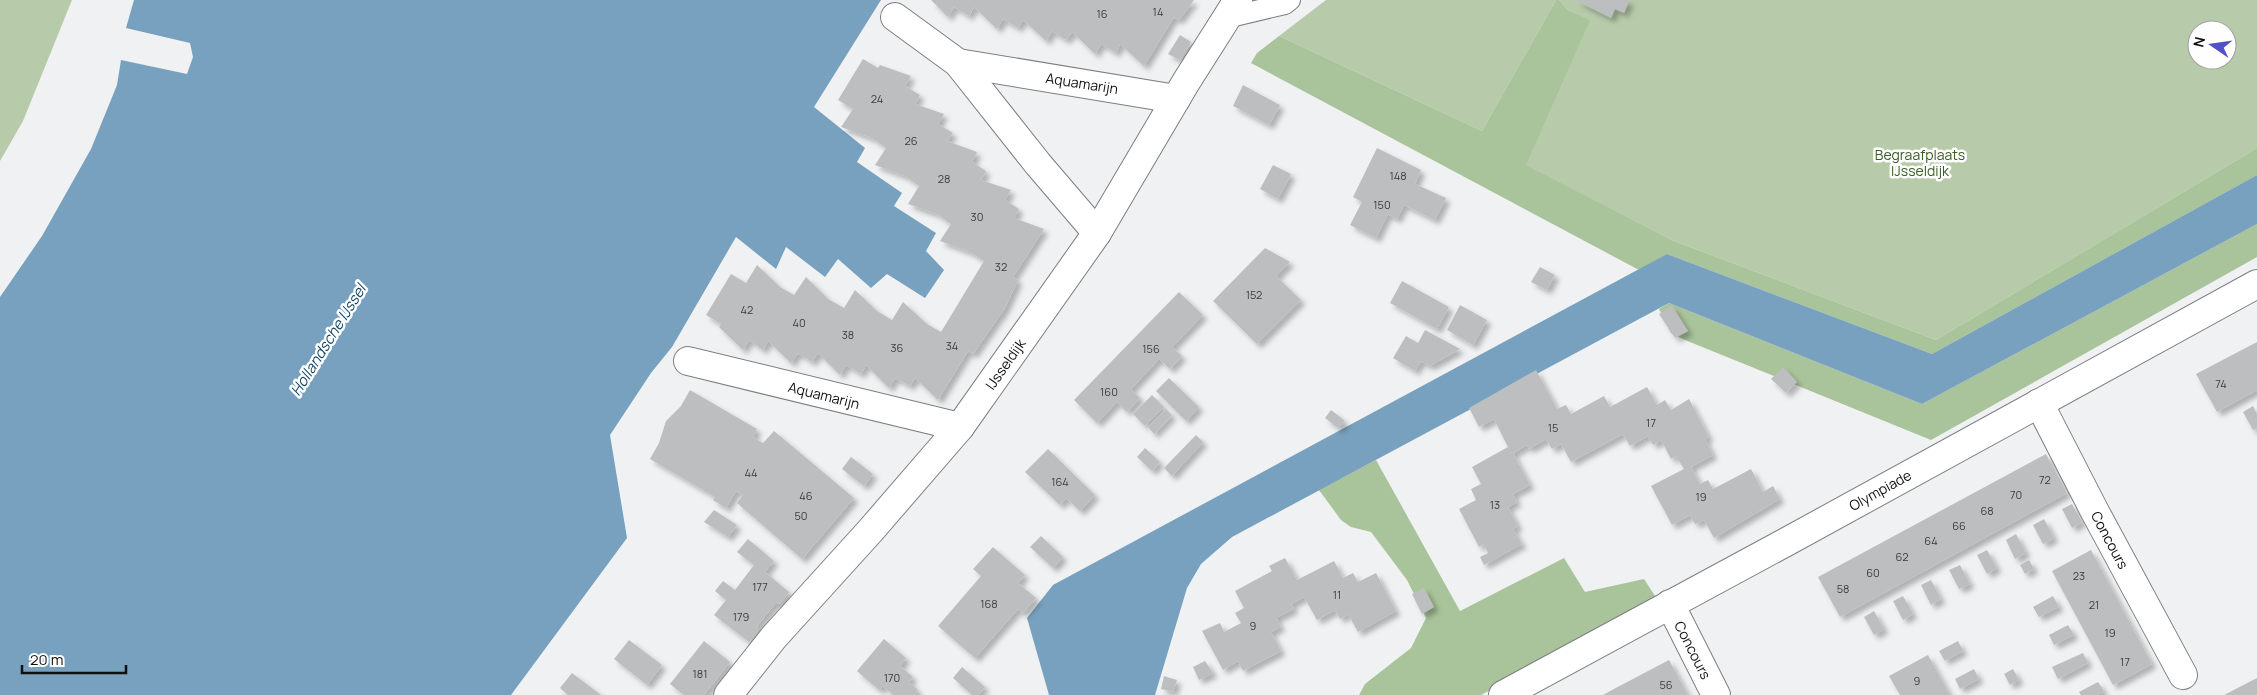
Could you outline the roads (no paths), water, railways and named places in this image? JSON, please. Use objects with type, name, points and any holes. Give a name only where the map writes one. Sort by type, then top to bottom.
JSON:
[{"type":"street","name":"IJsseldijk","points":[[728,695],[774,637],[960,427],[1098,233],[1176,98],[1232,9]]},
{"type":"street","name":"Aquamarijn","points":[[895,17],[958,63],[1038,164],[1098,233]]},
{"type":"street","name":"Aquamarijn","points":[[958,63],[1176,98]]},
{"type":"street","name":"Olympiade","points":[[1503,695],[2257,284]]},
{"type":"street","name":"Aquamarijn","points":[[688,362],[960,427]]},
{"type":"street","name":"Concours","points":[[2039,402],[2094,510],[2183,675]]},
{"type":"street","name":"Concours","points":[[1670,604],[1716,695]]},
{"type":"lane","points":[[1232,9],[1285,4],[1290,0]]},
{"type":"water","name":"Hollandsche IJssel","points":[[134,0],[881,0],[814,107],[865,148],[857,162],[902,193],[894,206],[936,233],[926,251],[944,270],[925,298],[887,274],[871,288],[838,259],[825,277],[786,247],[776,269],[736,237],[672,347],[651,373],[610,435],[627,538],[511,695],[0,695],[0,297],[42,236],[91,149],[117,85],[121,60],[187,74],[193,57],[190,43],[126,28]]},
{"type":"water","points":[[2257,175],[2257,224],[1922,404],[1669,303],[1232,537],[1201,564],[1187,588],[1155,695],[1049,695],[1027,618],[1053,585],[1667,254],[1932,354]]},
{"type":"park label","name":"Begraafplaats IJsseldijk","points":[[1920,162]]}]
